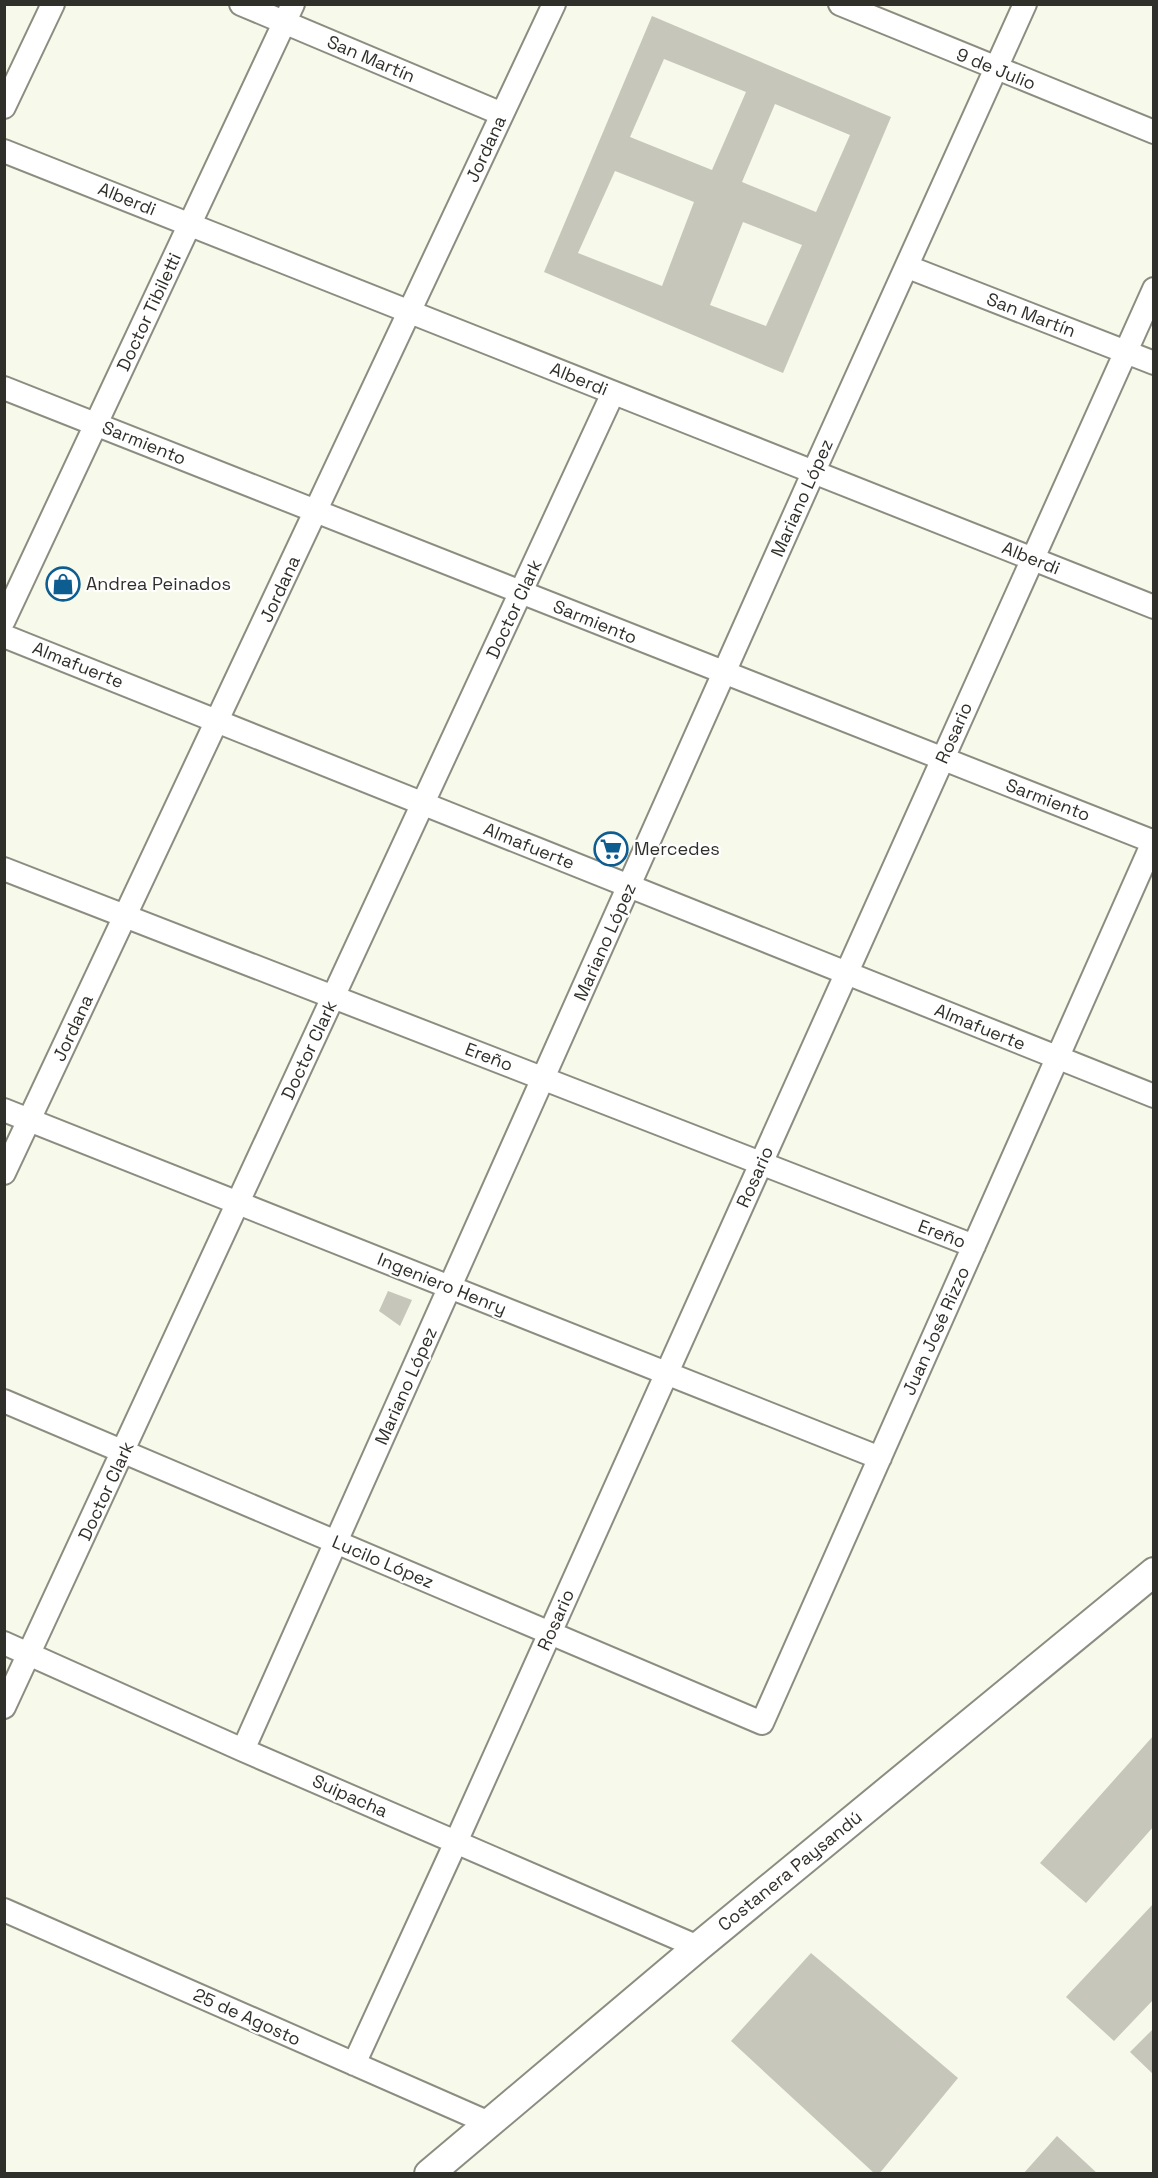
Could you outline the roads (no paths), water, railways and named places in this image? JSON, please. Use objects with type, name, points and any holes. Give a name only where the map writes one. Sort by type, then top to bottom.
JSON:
[{"type":"main road","name":"Costanera Paysandú","points":[[429,2174],[698,1947],[1154,1572]]},
{"type":"street","points":[[4,107],[53,4]]},
{"type":"street","name":"San Martín","points":[[241,4],[289,14],[502,114]]},
{"type":"street","name":"Jordana","points":[[4,1173],[554,4]]},
{"type":"street","name":"9 de Julio","points":[[840,4],[1154,132]]},
{"type":"street","name":"Mariano López","points":[[243,1750],[1025,4]]},
{"type":"street","name":"Doctor Tibiletti","points":[[4,620],[289,14]]},
{"type":"street","name":"Alberdi","points":[[4,151],[1154,606]]},
{"type":"street","name":"San Martín","points":[[908,267],[1154,363]]},
{"type":"street","name":"Rosario","points":[[354,2064],[1154,289]]},
{"type":"street","name":"Sarmiento","points":[[4,388],[1153,841]]},
{"type":"street","name":"Doctor Clark","points":[[4,1707],[613,393]]},
{"type":"street","name":"Almafuerte","points":[[4,636],[1154,1096]]},
{"type":"street","name":"Juan José Rizzo","points":[[762,1723],[1153,841]]},
{"type":"street","name":"Ereño","points":[[4,869],[974,1246]]},
{"type":"street","name":"Ingeniero Henry","points":[[4,1110],[879,1458]]},
{"type":"street","name":"Lucilo López","points":[[4,1401],[762,1723]]},
{"type":"street","name":"Suipacha","points":[[4,1643],[243,1750],[698,1947]]},
{"type":"street","name":"25 de Agosto","points":[[4,1910],[489,2123]]},
{"type":"place","name":"Andrea Peinados","points":[[63,584]]},
{"type":"place","name":"Mercedes","points":[[611,849]]}]
